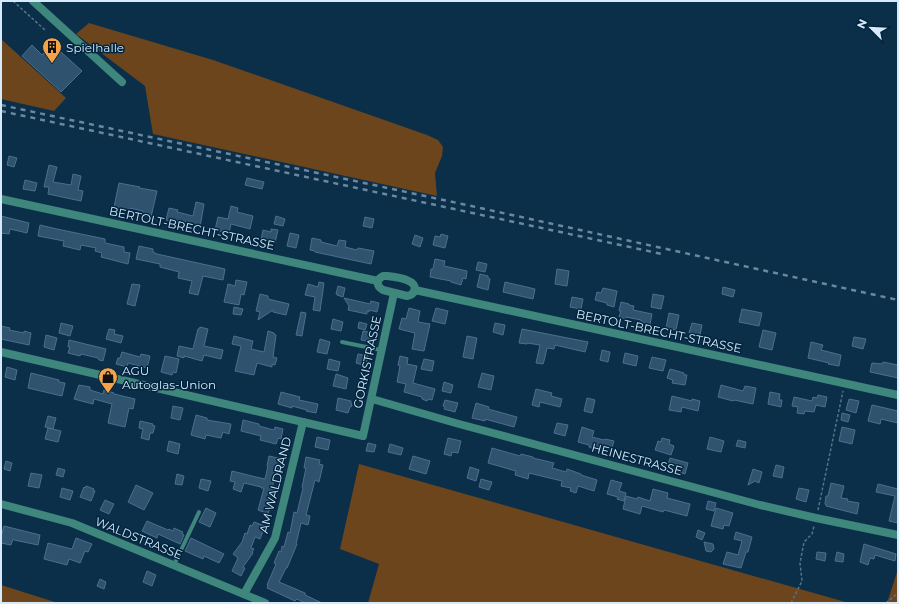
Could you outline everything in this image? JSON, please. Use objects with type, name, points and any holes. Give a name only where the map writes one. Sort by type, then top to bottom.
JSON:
[{"type":"street","points":[[32,1],[122,82]]},
{"type":"street","name":"BERTOLT-BRECHT-STRASSE","points":[[1,199],[378,281]]},
{"type":"street","name":"BERTOLT-BRECHT-STRASSE","points":[[383,276],[410,281],[414,283],[415,290],[410,296],[394,293],[380,288],[378,281],[383,276]]},
{"type":"street","name":"BERTOLT-BRECHT-STRASSE","points":[[415,290],[898,395]]},
{"type":"street","name":"GORKISTRASSE","points":[[303,422],[363,436],[394,293]]},
{"type":"street","points":[[1,352],[303,422]]},
{"type":"street","name":"HEINESTRASSE","points":[[372,399],[545,448],[760,505],[898,535]]},
{"type":"street","name":"AM WALDRAND","points":[[244,594],[275,538],[303,422]]},
{"type":"street","name":"WALDSTRASSE","points":[[1,504],[72,523],[265,603]]},
{"type":"lane","points":[[342,342],[382,351]]},
{"type":"lane","points":[[174,565],[198,512]]},
{"type":"path","points":[[13,1],[45,30]]},
{"type":"path","points":[[792,603],[802,581],[800,563],[804,542],[812,534],[845,384]]},
{"type":"path","points":[[886,603],[898,593]]},
{"type":"shaded area","points":[[89,23],[213,60],[438,140],[443,147],[442,156],[435,173],[437,196],[153,134],[145,86],[76,34]]},
{"type":"shaded area","points":[[1,39],[66,98],[54,111],[1,99]]},
{"type":"shaded area","points":[[359,464],[849,603],[368,603],[379,564],[340,549]]},
{"type":"shaded area","points":[[898,569],[898,603],[887,603]]},
{"type":"shaded area","points":[[1,585],[58,603],[1,603]]},
{"type":"building","name":"Spielhalle","points":[[52,44],[82,71],[61,92],[22,56],[32,45],[42,55]]},
{"type":"building","points":[[9,156],[17,158],[14,167],[7,165]]},
{"type":"building","points":[[49,165],[57,167],[53,182],[71,185],[73,174],[81,176],[78,190],[83,191],[81,201],[48,194],[49,187],[44,187]]},
{"type":"building","points":[[247,178],[264,182],[262,189],[245,185]]},
{"type":"building","points":[[25,180],[37,183],[35,191],[23,189]]},
{"type":"building","points":[[119,183],[157,191],[151,217],[142,215],[143,211],[130,208],[129,212],[114,207]]},
{"type":"building","points":[[196,202],[204,204],[200,227],[166,220],[169,208],[178,210],[177,212],[193,216]]},
{"type":"building","points":[[231,206],[238,208],[237,212],[253,216],[250,229],[231,224],[229,233],[215,230],[218,217],[228,219]]},
{"type":"building","points":[[1,216],[29,223],[27,233],[10,229],[9,234],[1,233]]},
{"type":"building","points":[[276,216],[285,219],[283,226],[274,224]]},
{"type":"building","points":[[365,217],[374,219],[372,228],[363,226]]},
{"type":"building","points":[[40,225],[105,239],[105,243],[124,247],[124,252],[130,253],[128,264],[101,257],[102,253],[95,251],[96,248],[81,245],[80,250],[63,246],[64,241],[38,236]]},
{"type":"building","points":[[271,229],[278,230],[275,243],[261,240],[263,230],[271,232]]},
{"type":"building","points":[[290,233],[299,235],[296,248],[287,246]]},
{"type":"building","points":[[441,234],[448,236],[445,248],[433,245],[435,236],[440,237]]},
{"type":"building","points":[[415,235],[423,238],[420,247],[412,244]]},
{"type":"building","points":[[312,238],[337,246],[339,240],[346,241],[345,247],[357,250],[358,248],[374,251],[371,264],[310,250]]},
{"type":"building","points":[[139,246],[153,249],[153,252],[157,254],[225,269],[223,280],[203,276],[198,295],[189,293],[192,281],[178,278],[179,272],[160,267],[160,264],[136,259]]},
{"type":"building","points":[[435,259],[445,261],[444,266],[467,271],[466,279],[463,278],[461,285],[451,281],[430,277]]},
{"type":"building","points":[[478,262],[487,264],[485,272],[476,270]]},
{"type":"building","points":[[557,269],[569,271],[567,286],[555,284]]},
{"type":"building","points":[[480,274],[488,276],[490,279],[488,290],[477,287]]},
{"type":"building","points":[[236,280],[247,282],[244,295],[241,294],[239,305],[224,302],[228,284],[235,286]]},
{"type":"building","points":[[319,282],[324,283],[320,311],[313,310],[315,297],[305,295],[308,284],[318,287]]},
{"type":"building","points":[[505,282],[535,289],[533,299],[503,292]]},
{"type":"building","points":[[132,284],[140,285],[135,306],[127,304]]},
{"type":"building","points":[[338,286],[345,288],[343,297],[336,294]]},
{"type":"building","points":[[723,287],[735,290],[733,297],[722,294]]},
{"type":"building","points":[[603,288],[617,291],[614,307],[607,305],[607,303],[595,300],[597,292],[601,293]]},
{"type":"building","points":[[260,294],[268,296],[268,299],[289,304],[286,315],[273,312],[273,310],[258,320],[260,312],[256,311]]},
{"type":"building","points":[[653,294],[664,296],[661,309],[651,307]]},
{"type":"building","points":[[572,297],[583,299],[581,309],[570,307]]},
{"type":"building","points":[[344,298],[370,304],[371,301],[379,303],[377,312],[369,310],[369,312],[367,311],[367,314],[348,310],[349,306]]},
{"type":"building","points":[[621,302],[634,306],[633,310],[652,314],[650,324],[641,322],[641,320],[619,317]]},
{"type":"building","points":[[234,307],[243,309],[241,315],[233,314]]},
{"type":"building","points":[[409,308],[420,311],[418,322],[430,324],[424,351],[412,349],[415,333],[399,329],[402,318],[406,319]]},
{"type":"building","points":[[436,308],[448,311],[445,324],[432,321]]},
{"type":"building","points":[[742,309],[762,313],[759,326],[739,322]]},
{"type":"building","points":[[301,312],[306,313],[302,336],[296,335]]},
{"type":"building","points":[[669,313],[679,315],[676,330],[666,328]]},
{"type":"building","points":[[333,319],[343,322],[341,331],[331,329]]},
{"type":"building","points":[[359,322],[367,324],[365,330],[358,328]]},
{"type":"building","points":[[61,323],[73,326],[70,336],[59,333]]},
{"type":"building","points":[[495,323],[505,325],[503,335],[493,332]]},
{"type":"building","points":[[692,323],[702,325],[700,335],[689,333]]},
{"type":"building","points":[[1,326],[10,328],[9,330],[31,333],[29,345],[1,339]]},
{"type":"building","points":[[200,327],[208,329],[204,346],[223,350],[221,359],[204,355],[202,361],[184,356],[184,358],[177,356],[179,346],[193,349],[198,329]]},
{"type":"building","points":[[109,329],[115,330],[114,334],[123,336],[121,343],[106,339]]},
{"type":"building","points":[[522,329],[588,342],[585,352],[555,345],[554,349],[547,348],[543,364],[536,363],[540,345],[519,343]]},
{"type":"building","points":[[763,330],[776,333],[772,350],[759,347]]},
{"type":"building","points":[[268,331],[276,335],[273,357],[277,358],[275,365],[272,364],[272,367],[257,363],[254,375],[235,371],[241,346],[232,344],[234,336],[253,341],[251,349],[264,352]]},
{"type":"building","points":[[363,331],[373,333],[371,342],[361,340]]},
{"type":"building","points":[[46,335],[57,338],[54,350],[44,347]]},
{"type":"building","points":[[467,336],[477,338],[473,359],[463,357]]},
{"type":"building","points":[[854,337],[866,339],[863,349],[852,346]]},
{"type":"building","points":[[320,339],[330,342],[327,354],[317,352]]},
{"type":"building","points":[[69,340],[106,349],[103,361],[99,360],[98,358],[81,354],[80,356],[68,353],[70,347],[68,347]]},
{"type":"building","points":[[811,342],[823,345],[821,350],[841,355],[839,366],[808,358]]},
{"type":"building","points":[[602,350],[610,352],[608,362],[600,360]]},
{"type":"building","points":[[122,352],[140,357],[141,354],[150,356],[147,368],[128,363],[127,367],[116,364]]},
{"type":"building","points":[[625,353],[638,356],[636,366],[623,363]]},
{"type":"building","points":[[358,354],[368,356],[366,366],[356,363]]},
{"type":"building","points":[[165,356],[179,359],[176,373],[173,372],[172,375],[161,372]]},
{"type":"building","points":[[400,356],[408,358],[407,364],[417,366],[413,383],[435,389],[432,400],[428,399],[427,401],[422,399],[422,397],[404,392],[406,384],[397,382]]},
{"type":"building","points":[[652,357],[666,360],[663,371],[649,368]]},
{"type":"building","points":[[329,359],[340,362],[338,371],[327,369]]},
{"type":"building","points":[[424,359],[434,361],[432,371],[421,369]]},
{"type":"building","points":[[883,362],[898,365],[898,378],[870,372],[872,363],[882,364]]},
{"type":"building","points":[[7,367],[17,370],[15,380],[5,377]]},
{"type":"building","points":[[670,369],[687,375],[685,385],[672,383],[673,380],[667,378]]},
{"type":"building","points":[[31,373],[65,383],[62,396],[28,388]]},
{"type":"building","points":[[482,373],[494,376],[491,390],[478,387]]},
{"type":"building","points":[[336,374],[348,378],[346,389],[333,386]]},
{"type":"building","points":[[444,382],[453,385],[451,393],[442,391]]},
{"type":"building","points":[[79,385],[90,387],[90,390],[103,394],[104,390],[135,399],[133,409],[129,408],[125,427],[108,423],[112,404],[94,399],[93,404],[74,399]]},
{"type":"building","points":[[721,385],[743,391],[745,386],[756,388],[753,404],[718,397]]},
{"type":"building","points":[[536,389],[552,393],[551,396],[562,399],[560,407],[540,402],[539,407],[532,405]]},
{"type":"building","points":[[281,392],[300,397],[299,400],[318,404],[316,413],[292,406],[292,408],[278,404]]},
{"type":"building","points":[[770,392],[780,394],[779,400],[782,400],[781,407],[768,404]]},
{"type":"building","points":[[818,395],[827,397],[825,407],[816,405],[814,412],[805,411],[804,414],[797,413],[798,407],[792,406],[794,397],[812,401],[813,397],[817,398]]},
{"type":"building","points":[[672,396],[692,401],[692,399],[700,401],[698,411],[682,407],[681,412],[669,410]]},
{"type":"building","points":[[338,398],[351,401],[352,406],[350,407],[348,413],[336,410]]},
{"type":"building","points":[[587,398],[595,400],[592,413],[584,411]]},
{"type":"building","points":[[849,399],[859,401],[856,413],[846,410]]},
{"type":"building","points":[[445,400],[458,403],[455,412],[444,409],[445,407],[443,406]]},
{"type":"building","points":[[476,403],[489,407],[488,409],[517,417],[514,427],[485,419],[485,421],[472,418]]},
{"type":"building","points":[[872,405],[898,411],[898,423],[881,419],[880,424],[868,421]]},
{"type":"building","points":[[173,406],[183,408],[180,420],[171,418]]},
{"type":"building","points":[[842,413],[850,415],[848,422],[841,420]]},
{"type":"building","points":[[196,415],[207,418],[207,420],[231,424],[229,434],[223,432],[221,438],[206,435],[205,439],[191,435]]},
{"type":"building","points":[[48,416],[56,418],[53,429],[45,427]]},
{"type":"building","points":[[243,420],[274,430],[275,427],[283,429],[281,439],[278,438],[276,444],[260,440],[261,436],[241,431]]},
{"type":"building","points":[[140,421],[153,424],[152,425],[155,426],[153,433],[150,433],[149,440],[141,438],[143,429],[139,428]]},
{"type":"building","points":[[557,423],[568,425],[565,436],[554,433]]},
{"type":"building","points":[[582,427],[594,431],[592,437],[614,441],[611,451],[597,447],[596,450],[589,447],[589,445],[578,442]]},
{"type":"building","points":[[842,427],[855,430],[852,444],[839,441]]},
{"type":"building","points":[[48,428],[61,431],[58,442],[45,439]]},
{"type":"building","points":[[317,437],[330,440],[328,450],[315,447]]},
{"type":"building","points":[[710,437],[724,441],[721,452],[707,449]]},
{"type":"building","points":[[448,438],[461,441],[458,453],[452,452],[451,456],[444,454]]},
{"type":"building","points":[[662,438],[670,440],[669,444],[674,446],[671,455],[655,450],[658,441],[661,442]]},
{"type":"building","points":[[738,440],[746,442],[745,448],[736,446]]},
{"type":"building","points":[[169,441],[180,444],[178,454],[167,451]]},
{"type":"building","points":[[368,443],[376,445],[374,452],[366,451]]},
{"type":"building","points":[[390,444],[403,448],[401,455],[388,452]]},
{"type":"building","points":[[492,448],[554,463],[552,468],[566,472],[567,469],[597,480],[594,491],[578,486],[576,493],[570,491],[571,488],[561,486],[562,481],[529,473],[528,479],[515,475],[516,471],[488,463]]},
{"type":"building","points":[[269,456],[282,459],[280,469],[277,468],[273,484],[273,487],[275,488],[268,514],[258,510],[264,488],[244,483],[241,492],[233,489],[235,482],[230,481],[232,471],[265,479]]},
{"type":"building","points":[[413,456],[430,461],[426,474],[409,469]]},
{"type":"building","points":[[306,457],[320,460],[319,464],[323,465],[319,482],[315,480],[306,515],[310,516],[308,525],[301,523],[297,544],[287,568],[279,582],[305,593],[305,595],[322,603],[305,603],[297,599],[295,601],[267,588],[279,551],[281,552],[282,546],[284,547],[288,532],[290,533],[294,512],[297,513],[303,488]]},
{"type":"building","points":[[670,458],[688,463],[685,474],[667,468]]},
{"type":"building","points":[[6,461],[12,463],[10,471],[4,469]]},
{"type":"building","points":[[776,465],[784,467],[782,478],[773,476]]},
{"type":"building","points":[[470,467],[479,470],[476,481],[467,478]]},
{"type":"building","points":[[58,468],[65,470],[63,477],[56,475]]},
{"type":"building","points":[[753,469],[762,472],[759,483],[755,481],[748,485]]},
{"type":"building","points":[[31,473],[42,475],[39,488],[28,486]]},
{"type":"building","points":[[177,474],[184,476],[182,485],[175,484]]},
{"type":"building","points":[[201,479],[211,481],[208,491],[199,488]]},
{"type":"building","points":[[481,479],[492,482],[489,490],[479,487]]},
{"type":"building","points":[[611,480],[622,483],[619,491],[626,493],[624,501],[617,499],[618,497],[607,494]]},
{"type":"building","points":[[831,483],[844,486],[841,498],[848,499],[847,501],[859,503],[857,514],[826,506],[826,496],[828,496]]},
{"type":"building","points":[[878,484],[898,489],[898,523],[889,521],[895,496],[876,492]]},
{"type":"building","points":[[136,485],[153,493],[144,510],[128,502]]},
{"type":"building","points":[[86,486],[94,489],[93,491],[95,491],[91,501],[80,497],[84,487],[85,488]]},
{"type":"building","points":[[62,488],[73,491],[70,500],[60,497]]},
{"type":"building","points":[[799,488],[809,490],[806,502],[796,499]]},
{"type":"building","points":[[653,489],[668,493],[667,498],[690,504],[687,516],[664,510],[663,512],[642,506],[640,514],[623,509],[626,496],[637,499],[638,497],[650,501]]},
{"type":"building","points":[[105,500],[114,504],[109,514],[100,510]]},
{"type":"building","points":[[708,501],[716,503],[714,511],[706,509]]},
{"type":"building","points":[[206,508],[216,513],[210,527],[199,522]]},
{"type":"building","points":[[716,508],[733,513],[729,526],[724,525],[723,529],[711,526]]},
{"type":"building","points":[[147,521],[168,530],[173,531],[174,528],[183,532],[182,534],[184,535],[180,544],[158,534],[157,538],[142,531]]},
{"type":"building","points":[[254,522],[265,526],[260,539],[255,537],[251,548],[254,549],[252,552],[253,553],[243,567],[245,568],[241,576],[232,571],[238,558],[233,554],[242,542],[245,533],[247,534],[250,525],[252,526]]},
{"type":"building","points":[[4,526],[40,535],[38,545],[13,539],[11,545],[1,543]]},
{"type":"building","points":[[698,530],[705,533],[702,540],[696,537]]},
{"type":"building","points":[[736,532],[752,537],[748,552],[746,552],[741,568],[723,564],[727,552],[738,555],[742,541],[734,539]]},
{"type":"building","points":[[76,538],[92,544],[88,552],[85,551],[80,563],[69,559],[67,565],[44,559],[48,543],[72,549]]},
{"type":"building","points":[[191,538],[224,554],[219,563],[204,556],[203,559],[185,551]]},
{"type":"building","points":[[704,542],[713,544],[714,549],[711,552],[706,551]]},
{"type":"building","points":[[864,544],[896,554],[895,561],[875,555],[874,559],[870,558],[868,565],[860,562]]},
{"type":"building","points":[[817,552],[826,553],[825,561],[816,559]]},
{"type":"building","points":[[837,552],[844,554],[843,562],[835,561]]},
{"type":"building","points":[[147,571],[156,575],[152,586],[143,582]]},
{"type":"building","points":[[100,579],[106,582],[104,589],[97,586]]},
{"type":"railway","points":[[1,105],[898,300]]},
{"type":"railway","points":[[1,111],[662,254]]},
{"type":"place","name":"Spielhalle","points":[[52,64]]},
{"type":"place","name":"AGU Autoglas-Union","points":[[108,394]]}]
